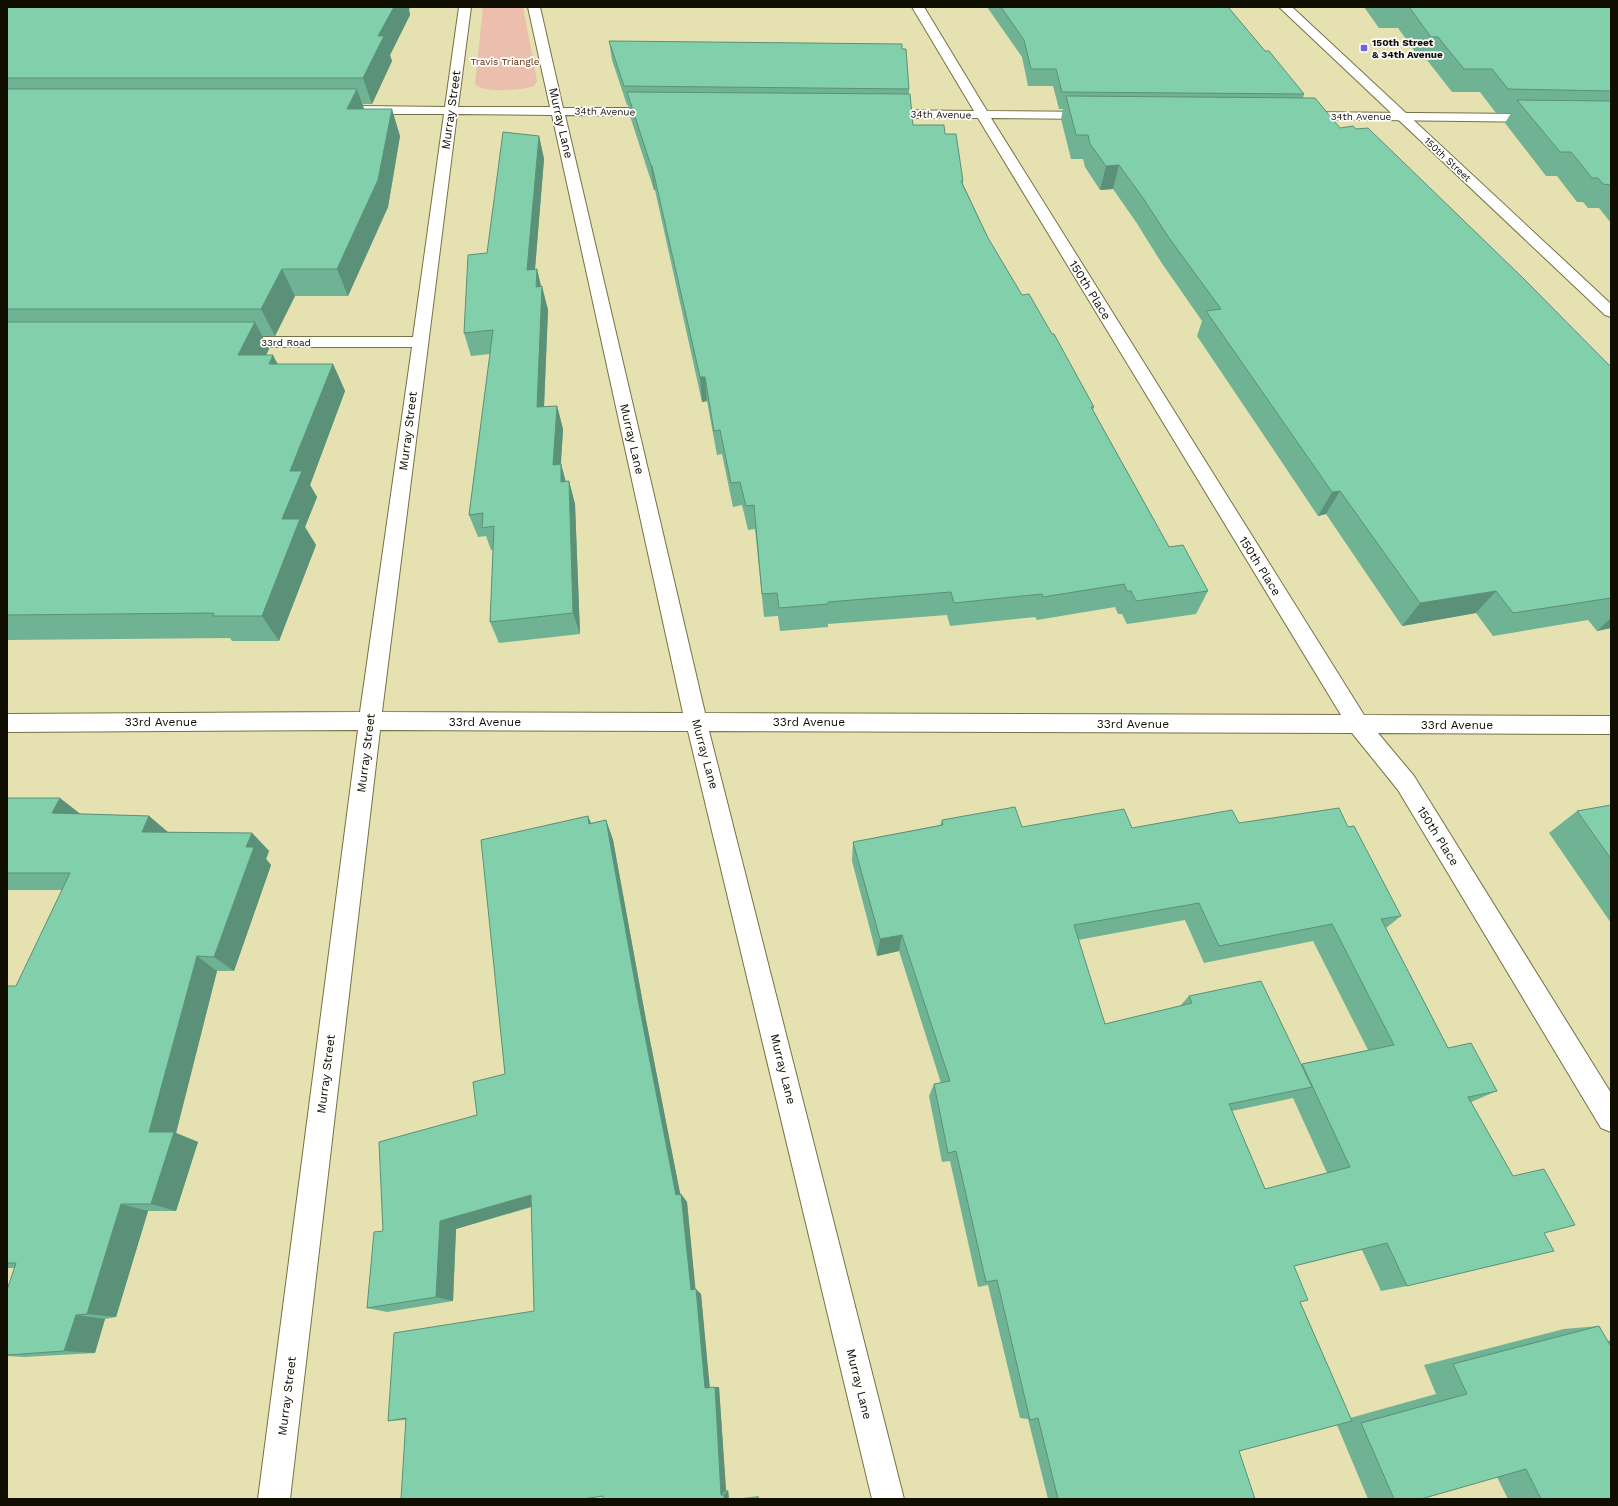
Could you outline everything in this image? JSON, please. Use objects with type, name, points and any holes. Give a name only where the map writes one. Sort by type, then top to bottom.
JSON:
[{"type":"street","name":"Murray Street","points":[[274,1499],[370,721],[465,7]]},
{"type":"street","name":"Murray Lane","points":[[534,7],[696,722],[718,803],[888,1499]]},
{"type":"street","name":"150th Place","points":[[918,7],[1358,725],[1406,784],[1611,1118]]},
{"type":"street","name":"150th Street","points":[[1285,7],[1611,312]]},
{"type":"street","name":"34th Avenue","points":[[346,110],[452,109],[676,112]]},
{"type":"street","name":"34th Avenue","points":[[872,114],[1104,115]]},
{"type":"street","name":"34th Avenue","points":[[1284,116],[1548,118]]},
{"type":"street","name":"33rd Road","points":[[219,342],[420,342]]},
{"type":"street","name":"33rd Avenue","points":[[7,723],[370,721],[1611,725]]},
{"type":"green space","name":"Travis Triangle","points":[[483,7],[523,7],[537,81],[534,86],[512,90],[494,90],[479,87],[475,84]]},
{"type":"building","points":[[7,7],[394,7],[378,36],[384,36],[363,78],[7,78]]},
{"type":"building","points":[[1001,7],[1228,7],[1265,51],[1269,51],[1304,94],[1062,92],[1056,69],[1031,69],[1024,40]]},
{"type":"building","points":[[1409,7],[1611,7],[1611,91],[1508,89],[1492,69],[1464,69],[1438,37],[1431,37]]},
{"type":"building","points":[[609,41],[902,44],[902,49],[906,49],[909,89],[624,86]]},
{"type":"building","points":[[7,89],[357,89],[347,109],[392,109],[378,180],[337,269],[282,269],[261,309],[7,309]]},
{"type":"building","points":[[627,92],[910,94],[913,125],[944,125],[945,134],[956,134],[963,181],[961,181],[988,238],[1022,295],[1029,294],[1052,334],[1054,334],[1094,407],[1091,407],[1169,547],[1183,545],[1208,591],[1136,601],[1131,591],[1127,591],[1124,584],[1043,597],[1042,594],[954,603],[951,592],[828,602],[828,604],[779,608],[777,593],[762,594],[754,505],[746,506],[740,482],[731,483],[720,430],[714,431],[705,377],[700,377],[652,166]]},
{"type":"building","points":[[1066,96],[1315,98],[1340,128],[1353,126],[1356,129],[1368,128],[1523,278],[1611,367],[1611,598],[1513,613],[1496,591],[1420,603],[1340,491],[1332,492],[1206,311],[1221,309],[1169,238],[1119,165],[1106,166],[1090,144],[1088,135],[1076,135]]},
{"type":"building","points":[[1517,100],[1611,101],[1611,185],[1603,184],[1598,178],[1592,178],[1571,152],[1560,152]]},
{"type":"building","points":[[503,132],[539,136],[527,270],[537,269],[536,287],[542,286],[537,407],[557,406],[553,465],[561,464],[561,482],[569,481],[573,613],[490,622],[494,526],[482,528],[483,513],[469,515],[493,330],[464,333],[468,255],[487,253]]},
{"type":"building","points":[[7,322],[255,322],[238,355],[273,355],[269,364],[333,364],[290,471],[302,471],[282,519],[300,519],[262,616],[213,616],[214,613],[7,615]]},
{"type":"building","points":[[7,798],[60,798],[52,813],[149,816],[142,832],[252,833],[246,847],[254,847],[214,957],[197,956],[149,1132],[174,1132],[151,1204],[121,1204],[87,1314],[76,1315],[64,1351],[7,1355],[7,1290],[16,1263],[7,1263],[7,986],[16,986],[70,873],[7,873]]},
{"type":"building","points":[[1611,805],[1611,859],[1577,811]]},
{"type":"building","points":[[1015,807],[1022,827],[1124,809],[1132,828],[1232,810],[1239,823],[1339,808],[1348,827],[1354,826],[1401,916],[1381,919],[1448,1048],[1471,1043],[1497,1091],[1468,1097],[1513,1176],[1544,1169],[1575,1225],[1544,1233],[1554,1251],[1407,1286],[1387,1243],[1294,1266],[1308,1300],[1300,1302],[1352,1421],[1239,1451],[1255,1499],[1058,1499],[1038,1418],[1030,1420],[997,1280],[986,1282],[956,1151],[948,1153],[934,1084],[950,1081],[902,935],[880,939],[853,842],[943,825],[942,820]],"holes":[[[1199,903],[1219,946],[1332,924],[1394,1045],[1302,1064],[1350,1167],[1265,1189],[1229,1104],[1312,1087],[1261,981],[1189,996],[1192,1003],[1105,1024],[1074,925]]]},
{"type":"building","points":[[588,816],[589,824],[606,820],[639,1005],[676,1195],[681,1194],[691,1290],[696,1289],[705,1388],[715,1387],[721,1495],[724,1495],[724,1499],[603,1499],[603,1496],[583,1499],[401,1499],[406,1418],[388,1421],[394,1333],[534,1311],[531,1195],[440,1221],[436,1297],[367,1308],[374,1232],[383,1231],[379,1142],[477,1115],[473,1082],[505,1074],[481,840]]},
{"type":"building","points":[[1599,1326],[1611,1345],[1611,1499],[1541,1499],[1526,1469],[1421,1499],[1394,1499],[1361,1423],[1467,1394],[1453,1364]]},
{"type":"place","name":"150th Street & 34th Avenue","points":[[1364,48]]}]
